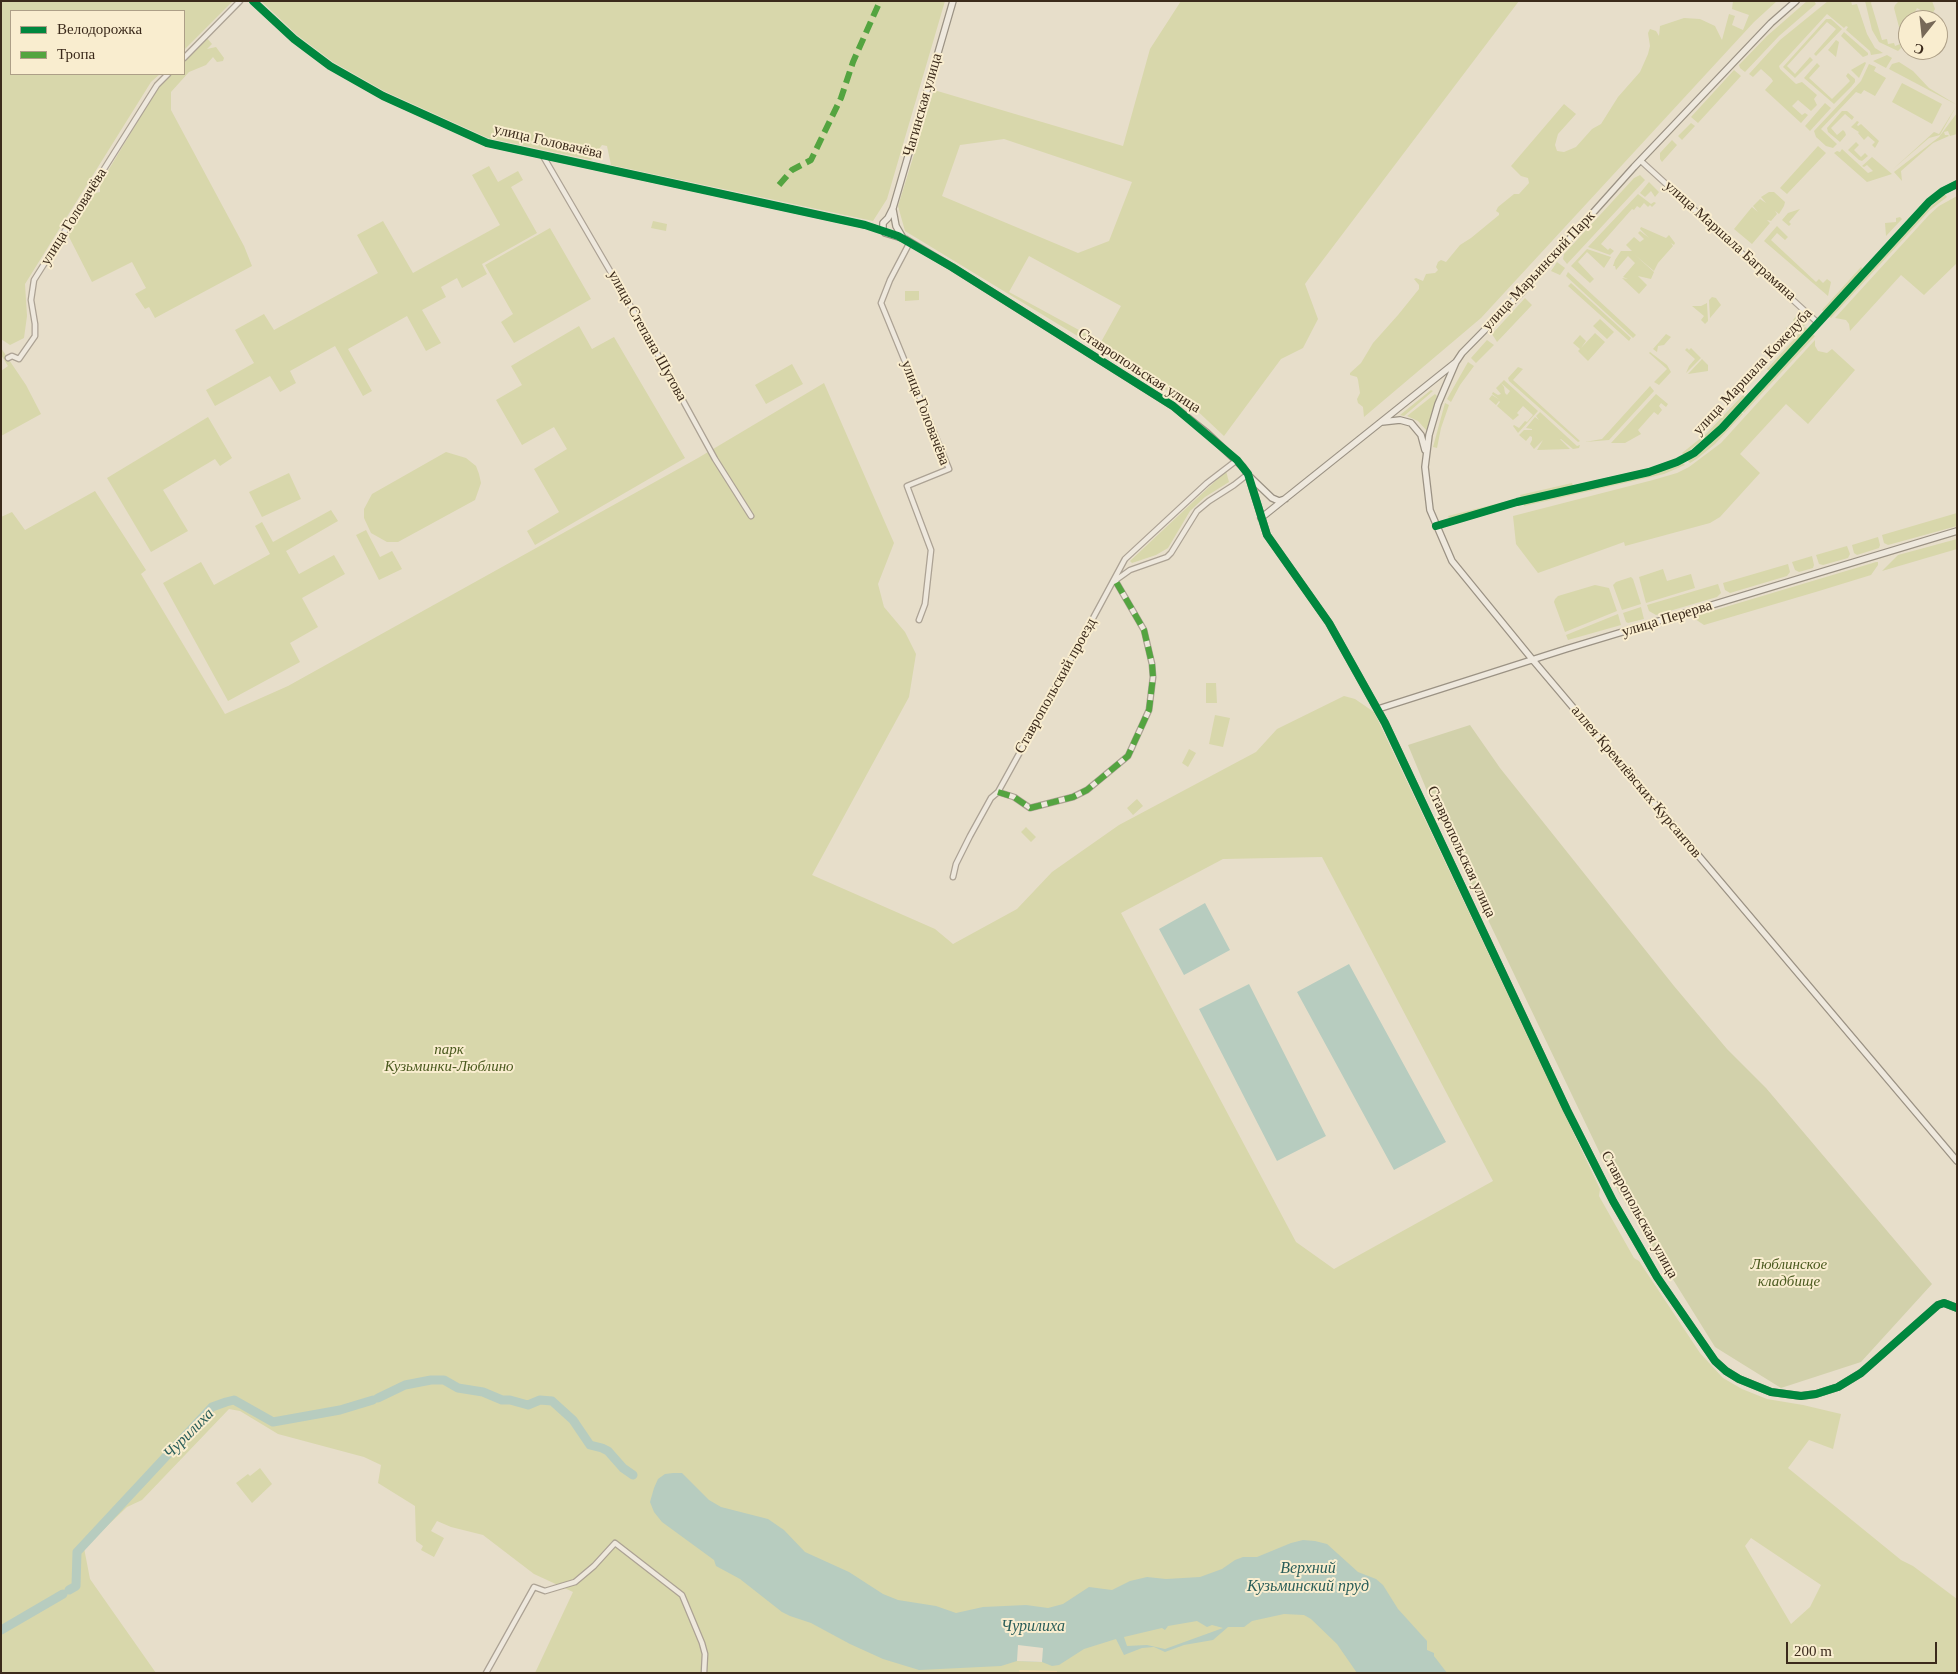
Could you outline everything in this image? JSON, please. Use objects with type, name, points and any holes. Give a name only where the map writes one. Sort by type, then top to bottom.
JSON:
[{"type":"street","points":[[185,57],[240,1]]},
{"type":"street","name":"улица Головачёва","points":[[253,1],[294,40],[330,66],[383,96],[487,143],[871,227],[887,233]]},
{"type":"street","name":"Чагинская улица","points":[[885,221],[893,208],[953,1]]},
{"type":"street","name":"улица Марьинский Парк","points":[[1261,518],[1456,362],[1462,353],[1521,293],[1641,160],[1771,22],[1796,1]]},
{"type":"street","name":"улица Головачёва","points":[[8,358],[12,356],[19,359],[35,336],[31,300],[34,280],[157,85],[167,75]]},
{"type":"street","name":"улица Степана Шутова","points":[[544,156],[641,324],[715,459],[751,516]]},
{"type":"street","name":"улица Маршала Баграмяна","points":[[1641,160],[1818,323]]},
{"type":"street","name":"улица Маршала Кожедуба","points":[[1436,526],[1518,502],[1649,472],[1684,459],[1705,444],[1722,428],[1929,202],[1943,191],[1957,184]]},
{"type":"street","name":"Чагинская улица","points":[[893,208],[895,225]]},
{"type":"street","points":[[871,227],[885,221],[890,220],[895,225],[894,232],[887,233],[882,225],[885,221]]},
{"type":"street","name":"Ставропольская улица","points":[[895,225],[907,241]]},
{"type":"street","name":"Ставропольская улица","points":[[887,233],[907,241],[1173,406],[1237,460],[1248,474],[1267,535],[1320,608],[1339,638],[1378,709],[1600,1176],[1657,1276],[1715,1361],[1739,1379],[1771,1392],[1801,1396],[1816,1394],[1838,1387],[1861,1373],[1938,1305],[1944,1304],[1957,1308]]},
{"type":"street","name":"улица Головачёва","points":[[907,241],[881,303],[949,469],[907,486],[931,550],[925,604],[920,620]]},
{"type":"street","name":"аллея Кремлёвских Курсантов","points":[[1456,362],[1438,404],[1429,435],[1426,457],[1430,510],[1452,561],[1532,659],[1957,1161]]},
{"type":"street","points":[[1382,422],[1400,420],[1411,423],[1422,435],[1426,457]]},
{"type":"street","name":"Ставропольский проезд","points":[[953,877],[956,864],[970,836],[991,798],[998,792],[1125,559],[1207,483],[1237,460]]},
{"type":"street","points":[[998,792],[1014,797],[1030,808],[1073,797],[1087,790],[1128,756],[1149,710],[1153,677],[1144,630],[1115,580],[1130,570],[1171,553],[1197,511],[1213,497],[1234,485],[1248,474],[1272,498],[1279,500],[1287,499]]},
{"type":"street","name":"улица Перерва","points":[[1378,709],[1532,659],[1957,532]]},
{"type":"street","points":[[486,1673],[534,1587],[545,1591],[575,1582],[594,1566],[616,1543],[682,1595],[702,1642],[705,1654],[704,1673]]},
{"type":"green space","points":[[1,1],[233,1],[185,49],[185,10],[10,10],[10,75],[159,75],[151,82],[25,284],[27,316],[24,338],[10,345],[1,339]]},
{"type":"green space","points":[[261,1],[945,1],[887,199],[873,221],[611,165],[607,146],[602,145],[591,160],[488,138],[384,91],[333,62],[297,35]]},
{"type":"green space","points":[[1181,1],[1519,1],[1305,284],[1318,319],[1303,348],[1281,359],[1224,436],[1191,405],[905,231],[898,206],[934,90],[1123,146],[1150,49]],"holes":[[[1004,139],[1132,182],[1109,241],[1078,253],[942,196],[960,145]],[[1029,256],[1121,306],[1101,342],[1009,292]]]},
{"type":"green space","points":[[1733,1],[1777,1],[1754,22],[1481,318],[1364,417],[1363,407],[1358,403],[1357,399],[1360,393],[1358,380],[1357,377],[1350,375],[1350,373],[1361,363],[1373,343],[1419,289],[1419,285],[1414,279],[1423,281],[1426,274],[1435,273],[1438,270],[1436,267],[1438,262],[1441,260],[1446,262],[1460,245],[1499,215],[1496,211],[1498,207],[1514,194],[1519,194],[1529,183],[1528,178],[1521,176],[1511,166],[1564,104],[1576,114],[1558,134],[1555,145],[1557,151],[1564,152],[1576,147],[1592,129],[1601,124],[1618,97],[1640,72],[1650,46],[1648,33],[1650,29],[1656,31],[1659,36],[1660,26],[1684,18],[1700,19],[1715,26],[1722,40],[1729,14],[1735,16],[1732,25],[1743,30],[1749,15],[1732,9]]},
{"type":"green space","points":[[1807,1],[1814,1],[1816,4],[1779,36],[1745,72],[1740,68],[1739,65],[1767,36]]},
{"type":"green space","points":[[1828,1],[1851,1],[1852,5],[1857,4],[1867,34],[1875,48],[1883,53],[1871,55],[1870,51],[1846,30],[1848,27],[1844,28],[1827,14],[1779,66],[1796,84],[1802,82],[1817,95],[1814,99],[1817,105],[1811,111],[1798,100],[1792,106],[1802,115],[1805,113],[1808,115],[1801,123],[1765,90],[1773,81],[1771,78],[1761,69],[1753,77],[1749,74],[1780,40]]},
{"type":"green space","points":[[1865,1],[1872,1],[1882,40],[1887,39],[1888,44],[1898,45],[1898,51],[1879,42],[1872,30]]},
{"type":"green space","points":[[1899,1],[1932,1],[1935,9],[1898,10],[1898,23],[1895,5]]},
{"type":"green space","points":[[1826,19],[1831,19],[1842,29],[1816,56],[1814,54],[1836,29],[1827,22],[1787,66],[1795,74],[1810,57],[1813,60],[1795,78],[1783,67]]},
{"type":"green space","points":[[1844,32],[1868,55],[1863,57],[1843,38],[1841,36]]},
{"type":"green space","points":[[207,38],[212,44],[207,49],[216,47],[224,58],[223,61],[217,62],[213,57],[206,65],[189,72],[171,92],[171,110],[244,246],[252,266],[155,318],[149,307],[145,309],[135,294],[146,288],[132,262],[92,282],[68,235],[70,229],[95,193],[100,192],[100,184],[159,86],[170,75],[185,75],[185,60]]},
{"type":"green space","points":[[1836,40],[1839,42],[1836,57],[1828,50]]},
{"type":"green space","points":[[1887,55],[1892,58],[1886,68],[1873,61]]},
{"type":"green space","points":[[1899,62],[1913,71],[1929,88],[1957,105],[1889,69],[1892,64]]},
{"type":"green space","points":[[1817,63],[1820,66],[1809,78],[1832,99],[1850,81],[1846,76],[1848,73],[1855,79],[1851,87],[1834,104],[1804,78]]},
{"type":"green space","points":[[1866,63],[1859,78],[1851,70]]},
{"type":"green space","points":[[1869,64],[1876,67],[1874,71],[1886,78],[1875,96],[1864,90],[1861,94],[1856,92],[1821,129],[1837,144],[1833,148],[1826,146],[1816,137],[1814,131],[1861,81]]},
{"type":"green space","points":[[1734,70],[1741,76],[1698,123],[1691,117]]},
{"type":"green space","points":[[1902,83],[1942,104],[1932,124],[1892,102]]},
{"type":"green space","points":[[1825,103],[1831,108],[1810,131],[1805,126]]},
{"type":"green space","points":[[1957,105],[1940,135],[1929,138],[1892,170],[1934,132],[1939,134]]},
{"type":"green space","points":[[1842,111],[1847,111],[1854,117],[1852,120],[1845,114],[1831,128],[1837,135],[1843,130],[1845,132],[1846,135],[1840,142],[1828,132],[1827,128]]},
{"type":"green space","points":[[1957,113],[1957,134],[1950,136],[1948,131],[1944,132],[1945,135],[1949,136],[1933,143],[1901,171],[1902,181],[1894,172],[1939,137]]},
{"type":"green space","points":[[1857,121],[1859,122],[1858,126],[1861,124],[1879,141],[1875,148],[1872,145],[1875,142],[1868,136],[1864,140],[1859,132],[1851,127]]},
{"type":"green space","points":[[1691,123],[1695,126],[1682,140],[1678,136]]},
{"type":"green space","points":[[1672,140],[1677,145],[1662,162],[1660,153]]},
{"type":"green space","points":[[1856,142],[1859,145],[1854,150],[1861,157],[1865,153],[1868,156],[1862,161],[1848,150]]},
{"type":"green space","points":[[1818,146],[1826,153],[1787,194],[1780,188]]},
{"type":"green space","points":[[1842,149],[1868,173],[1873,171],[1867,165],[1862,166],[1872,157],[1892,174],[1867,182],[1834,153],[1840,152]]},
{"type":"green space","points":[[489,166],[498,182],[518,171],[523,180],[511,187],[537,233],[482,264],[487,274],[462,288],[457,278],[441,287],[446,297],[422,310],[441,343],[426,351],[407,316],[348,349],[372,391],[363,396],[335,346],[290,371],[296,383],[280,392],[270,376],[215,406],[206,390],[254,363],[235,330],[264,314],[274,330],[378,273],[357,235],[383,221],[413,273],[500,225],[472,175]]},
{"type":"green space","points":[[1640,175],[1645,180],[1567,264],[1563,259],[1564,254],[1634,178]]},
{"type":"green space","points":[[1649,182],[1659,192],[1655,197],[1651,191],[1645,197],[1640,193]]},
{"type":"green space","points":[[1769,192],[1774,192],[1785,202],[1784,206],[1779,214],[1775,211],[1777,214],[1771,221],[1767,220],[1770,223],[1752,244],[1734,229],[1752,207],[1758,212],[1753,206],[1760,199],[1766,203],[1761,197]]},
{"type":"green space","points":[[1638,194],[1651,204],[1656,203],[1652,207],[1650,205],[1648,207],[1644,203],[1640,208],[1637,206],[1634,210],[1632,209],[1601,244],[1608,250],[1610,248],[1614,251],[1610,255],[1588,247]]},
{"type":"green space","points":[[1945,194],[1947,197],[1930,210],[1831,318],[1828,316],[1914,222]]},
{"type":"green space","points":[[1957,196],[1957,263],[1924,295],[1901,275],[1850,331],[1846,320],[1835,318],[1929,215],[1939,206]]},
{"type":"green space","points":[[1800,209],[1789,222],[1791,224],[1789,226],[1782,220],[1788,213]]},
{"type":"green space","points":[[1900,217],[1902,219],[1886,236],[1885,223],[1896,222],[1896,218]]},
{"type":"green space","points":[[653,221],[667,224],[666,231],[651,228]]},
{"type":"green space","points":[[1777,226],[1788,237],[1785,240],[1777,233],[1771,240],[1816,282],[1819,279],[1823,283],[1827,279],[1831,282],[1828,296],[1764,241]]},
{"type":"green space","points":[[1641,227],[1666,238],[1669,235],[1675,243],[1674,245],[1671,243],[1673,246],[1658,263],[1654,271],[1635,255],[1654,272],[1651,279],[1638,276],[1647,285],[1639,294],[1622,278],[1628,279],[1623,277],[1635,263],[1628,256],[1616,270],[1615,266],[1613,266],[1621,251],[1632,251],[1626,245],[1634,237],[1640,242],[1644,239],[1638,233],[1640,231],[1649,238],[1640,229]]},
{"type":"green space","points":[[550,228],[591,299],[514,343],[501,322],[513,314],[485,265]]},
{"type":"green space","points":[[1587,249],[1611,257],[1604,268],[1587,252],[1578,262],[1594,279],[1590,283],[1571,266]]},
{"type":"green space","points":[[1557,262],[1565,268],[1560,275],[1551,271]]},
{"type":"green space","points":[[1861,267],[1863,269],[1824,312],[1822,310]]},
{"type":"green space","points":[[1568,272],[1636,335],[1633,338],[1566,276]]},
{"type":"green space","points":[[1571,283],[1631,338],[1629,341],[1568,286]]},
{"type":"green space","points":[[905,291],[919,291],[919,300],[905,301]]},
{"type":"green space","points":[[1712,297],[1716,298],[1721,305],[1710,318],[1709,300]]},
{"type":"green space","points":[[1525,298],[1532,305],[1497,342],[1492,334]]},
{"type":"green space","points":[[1707,303],[1708,321],[1705,324],[1701,320],[1704,316],[1692,306],[1701,306]]},
{"type":"green space","points":[[1796,316],[1805,325],[1790,340],[1786,327],[1791,332],[1798,325],[1793,320]]},
{"type":"green space","points":[[1600,319],[1614,332],[1607,339],[1593,326]]},
{"type":"green space","points":[[579,326],[592,349],[614,337],[685,458],[535,545],[527,531],[559,512],[534,469],[567,449],[554,427],[522,445],[496,400],[522,385],[511,366]]},
{"type":"green space","points":[[1805,327],[1808,329],[1806,332],[1770,371],[1768,370],[1767,369]]},
{"type":"green space","points":[[1595,333],[1605,342],[1588,361],[1578,351],[1580,349],[1573,343],[1580,335],[1586,341],[1581,348]]},
{"type":"green space","points":[[1666,334],[1671,337],[1664,345],[1658,346],[1657,352],[1653,349]]},
{"type":"green space","points":[[1812,334],[1815,336],[1744,413],[1741,410]]},
{"type":"green space","points":[[1487,340],[1494,345],[1476,363],[1471,358]]},
{"type":"green space","points":[[1815,340],[1815,346],[1818,351],[1827,353],[1832,349],[1855,370],[1808,424],[1786,404],[1740,454],[1760,473],[1720,517],[1710,523],[1625,546],[1624,542],[1538,573],[1516,544],[1513,516],[1653,480],[1677,473],[1689,467],[1721,443]]},
{"type":"green space","points":[[1,348],[26,385],[41,414],[1,436],[1,371],[8,366],[1,355]]},
{"type":"green space","points":[[1687,348],[1689,350],[1691,348],[1701,358],[1686,373],[1695,359],[1685,350]]},
{"type":"green space","points":[[1650,352],[1667,365],[1671,372],[1659,385],[1654,382],[1667,369]]},
{"type":"green space","points":[[1702,359],[1708,365],[1708,371],[1688,374]]},
{"type":"green space","points":[[1468,362],[1474,366],[1460,385],[1451,402],[1447,399]]},
{"type":"green space","points":[[792,364],[803,384],[766,404],[755,385]]},
{"type":"green space","points":[[1518,367],[1523,369],[1513,380],[1580,441],[1578,442],[1509,381],[1508,378]]},
{"type":"green space","points":[[1504,380],[1538,411],[1518,433],[1513,426],[1519,428],[1533,415],[1523,406],[1517,413],[1519,415],[1513,420],[1497,406],[1499,401],[1496,405],[1489,399],[1492,395],[1500,400],[1492,394],[1493,392],[1498,395],[1501,394],[1496,388]],"holes":[[[1501,383],[1510,391],[1507,395],[1505,393]]]},
{"type":"green space","name":"парк Кузьминки-Люблино","points":[[824,383],[894,543],[878,584],[884,607],[905,632],[916,654],[909,697],[812,875],[935,929],[953,944],[1017,909],[1052,872],[1119,825],[1256,752],[1277,729],[1344,696],[1355,699],[1374,712],[1600,1189],[1599,1196],[1634,1258],[1639,1261],[1700,1353],[1723,1378],[1742,1389],[1767,1399],[1841,1414],[1833,1449],[1809,1440],[1788,1468],[1901,1560],[1913,1566],[1957,1599],[1957,1673],[535,1673],[573,1592],[534,1574],[483,1535],[451,1527],[437,1521],[431,1531],[444,1538],[434,1557],[421,1550],[423,1546],[416,1541],[415,1506],[378,1483],[381,1465],[364,1457],[278,1434],[240,1411],[229,1409],[142,1500],[127,1507],[84,1548],[90,1579],[156,1673],[1,1673],[1,517],[12,512],[25,530],[95,491],[146,570],[141,574],[225,714],[288,686],[698,458]],"holes":[[[1322,857],[1493,1181],[1334,1269],[1296,1242],[1121,913],[1223,859]],[[1751,1538],[1821,1585],[1810,1607],[1791,1624],[1745,1546]]]},
{"type":"green space","points":[[1650,386],[1654,391],[1609,440],[1585,442],[1602,439]]},
{"type":"green space","points":[[1431,390],[1433,391],[1404,416],[1400,415]]},
{"type":"green space","points":[[1435,394],[1437,396],[1427,431],[1418,421],[1407,416]]},
{"type":"green space","points":[[1656,394],[1668,404],[1666,407],[1661,403],[1659,406],[1662,410],[1658,415],[1654,412],[1638,430],[1641,434],[1625,443],[1611,443]]},
{"type":"green space","points":[[1743,395],[1745,397],[1717,428],[1684,455],[1682,453],[1706,434]]},
{"type":"green space","points":[[1445,403],[1449,405],[1441,428],[1437,448],[1433,447]]},
{"type":"green space","points":[[1740,411],[1743,414],[1715,444],[1698,458],[1690,463],[1688,461],[1710,443]]},
{"type":"green space","points":[[1540,412],[1577,446],[1580,445],[1579,448],[1573,449],[1560,439],[1570,449],[1537,450],[1543,440],[1534,449],[1530,444],[1532,437],[1530,436],[1526,441],[1519,435],[1524,430],[1532,430],[1526,428],[1535,417],[1539,420],[1536,416]]},
{"type":"green space","points":[[208,417],[232,458],[220,466],[215,459],[163,490],[188,531],[151,552],[107,478]]},
{"type":"green space","points":[[446,452],[466,458],[476,466],[481,483],[475,500],[398,542],[387,542],[371,533],[364,518],[364,509],[372,494]]},
{"type":"green space","points":[[1682,462],[1685,465],[1664,474],[1524,506],[1524,503],[1648,474]]},
{"type":"green space","points":[[1226,471],[1229,482],[1205,497],[1190,511],[1168,548],[1156,555],[1132,563],[1130,561]]},
{"type":"green space","points":[[289,473],[301,499],[262,517],[249,492]]},
{"type":"green space","points":[[1572,483],[1573,486],[1521,499],[1520,495]]},
{"type":"green space","points":[[1515,499],[1516,502],[1449,518],[1448,516]]},
{"type":"green space","points":[[331,510],[338,521],[286,551],[299,574],[334,555],[345,574],[302,598],[318,627],[290,643],[300,662],[228,701],[163,583],[201,562],[214,585],[270,554],[255,526],[262,522],[273,542]]},
{"type":"green space","points":[[1957,513],[1957,526],[1888,545],[1884,543],[1882,535]]},
{"type":"green space","points":[[366,530],[380,557],[392,551],[402,569],[379,580],[356,535]]},
{"type":"green space","points":[[1878,537],[1879,548],[1857,555],[1854,553],[1852,545]]},
{"type":"green space","points":[[1957,539],[1957,549],[1882,571],[1898,555]]},
{"type":"green space","points":[[1847,546],[1850,554],[1848,558],[1823,565],[1819,564],[1816,555]]},
{"type":"green space","points":[[1812,556],[1813,568],[1799,572],[1795,570],[1792,562]]},
{"type":"green space","points":[[1878,562],[1878,565],[1871,575],[1819,591],[1704,625],[1692,617]]},
{"type":"green space","points":[[1788,564],[1790,572],[1787,576],[1730,593],[1725,590],[1723,583]]},
{"type":"green space","points":[[1663,569],[1667,581],[1691,574],[1695,588],[1646,603],[1639,577]]},
{"type":"green space","points":[[1631,577],[1641,604],[1622,610],[1613,585],[1616,582]]},
{"type":"green space","points":[[1718,584],[1721,593],[1717,597],[1656,615],[1649,611],[1647,605]]},
{"type":"green space","points":[[1595,585],[1609,588],[1617,611],[1565,632],[1554,602],[1555,599],[1558,596]]},
{"type":"green space","points":[[1641,607],[1644,619],[1626,622],[1623,613]]},
{"type":"green space","points":[[1618,614],[1621,625],[1568,640],[1566,635]]},
{"type":"green space","points":[[1206,683],[1216,683],[1217,703],[1206,703]]},
{"type":"green space","points":[[1215,715],[1230,718],[1223,747],[1209,744]]},
{"type":"green space","name":"Люблинское кладбище","points":[[1470,725],[1500,768],[1674,986],[1727,1049],[1766,1088],[1932,1284],[1861,1362],[1781,1388],[1715,1347],[1618,1191],[1432,803],[1408,745]]},
{"type":"green space","points":[[1189,749],[1196,753],[1188,767],[1182,763]]},
{"type":"green space","points":[[1137,799],[1143,806],[1133,815],[1127,808]]},
{"type":"green space","points":[[1026,827],[1036,837],[1031,842],[1021,832]]},
{"type":"green space","points":[[260,1468],[272,1484],[252,1503],[236,1483]]},
{"type":"sand","points":[[1019,1670],[1057,1671],[1057,1673],[1020,1673]]},
{"type":"water","points":[[1205,903],[1230,950],[1184,975],[1159,929]]},
{"type":"water","points":[[1349,964],[1446,1142],[1394,1170],[1297,992]]},
{"type":"water","points":[[1249,984],[1326,1136],[1277,1161],[1199,1009]]},
{"type":"water","name":"Верхний Кузьминский пруд","points":[[682,1473],[709,1500],[721,1507],[768,1519],[784,1530],[805,1552],[849,1572],[883,1594],[898,1600],[936,1606],[956,1613],[983,1607],[1026,1605],[1048,1608],[1063,1604],[1089,1587],[1112,1590],[1130,1581],[1147,1577],[1166,1579],[1200,1577],[1222,1569],[1243,1557],[1257,1557],[1291,1543],[1303,1540],[1327,1544],[1358,1572],[1376,1579],[1383,1585],[1398,1609],[1427,1641],[1427,1650],[1434,1653],[1434,1656],[1447,1673],[1357,1673],[1337,1644],[1311,1619],[1304,1615],[1284,1614],[1252,1621],[1244,1627],[1228,1627],[1213,1640],[1184,1645],[1165,1652],[1154,1647],[1142,1648],[1124,1655],[1116,1639],[1084,1649],[1059,1665],[1052,1666],[1042,1662],[1017,1661],[1001,1666],[919,1670],[883,1659],[811,1623],[782,1612],[740,1579],[716,1566],[714,1560],[662,1522],[654,1512],[650,1502],[654,1488],[658,1479],[665,1474]],"holes":[[[1197,1621],[1207,1627],[1212,1625],[1223,1628],[1165,1649],[1147,1645],[1127,1646],[1124,1637],[1162,1628],[1165,1630],[1168,1626]]]},
{"type":"pier","points":[[1018,1645],[1043,1648],[1042,1662],[1017,1661]]},
{"type":"waterway","name":"Чурилиха","points":[[378,1398],[405,1385],[431,1380],[444,1380],[458,1388],[483,1392],[502,1400],[510,1400],[528,1405],[540,1400],[552,1401],[573,1420],[590,1445],[608,1451],[623,1468],[633,1475]]},
{"type":"waterway","name":"Чурилиха","points":[[69,1590],[76,1586],[77,1552],[212,1407],[234,1400],[273,1422],[340,1410],[373,1400]]},
{"type":"waterway","name":"Чурилиха","points":[[1,1630],[63,1594]]},
{"type":"marked path","points":[[779,185],[792,170],[811,160],[841,98],[853,62],[880,1]]},
{"type":"marked path","points":[[998,792],[1014,797],[1030,808],[1073,797],[1087,790],[1128,756],[1149,710],[1153,677],[1144,630],[1115,580]]},
{"type":"cycle path","points":[[253,1],[294,39],[330,66],[383,96],[487,143],[865,225],[898,236],[952,267],[1173,406],[1237,460],[1248,474],[1267,535],[1329,623],[1385,723],[1567,1110],[1613,1201],[1657,1277],[1715,1361],[1739,1379],[1771,1392],[1801,1396],[1816,1394],[1838,1387],[1861,1373],[1938,1305],[1944,1303],[1957,1308]]},
{"type":"cycle path","points":[[1436,526],[1517,502],[1649,472],[1677,462],[1694,453],[1722,428],[1929,202],[1943,191],[1957,184]]}]
